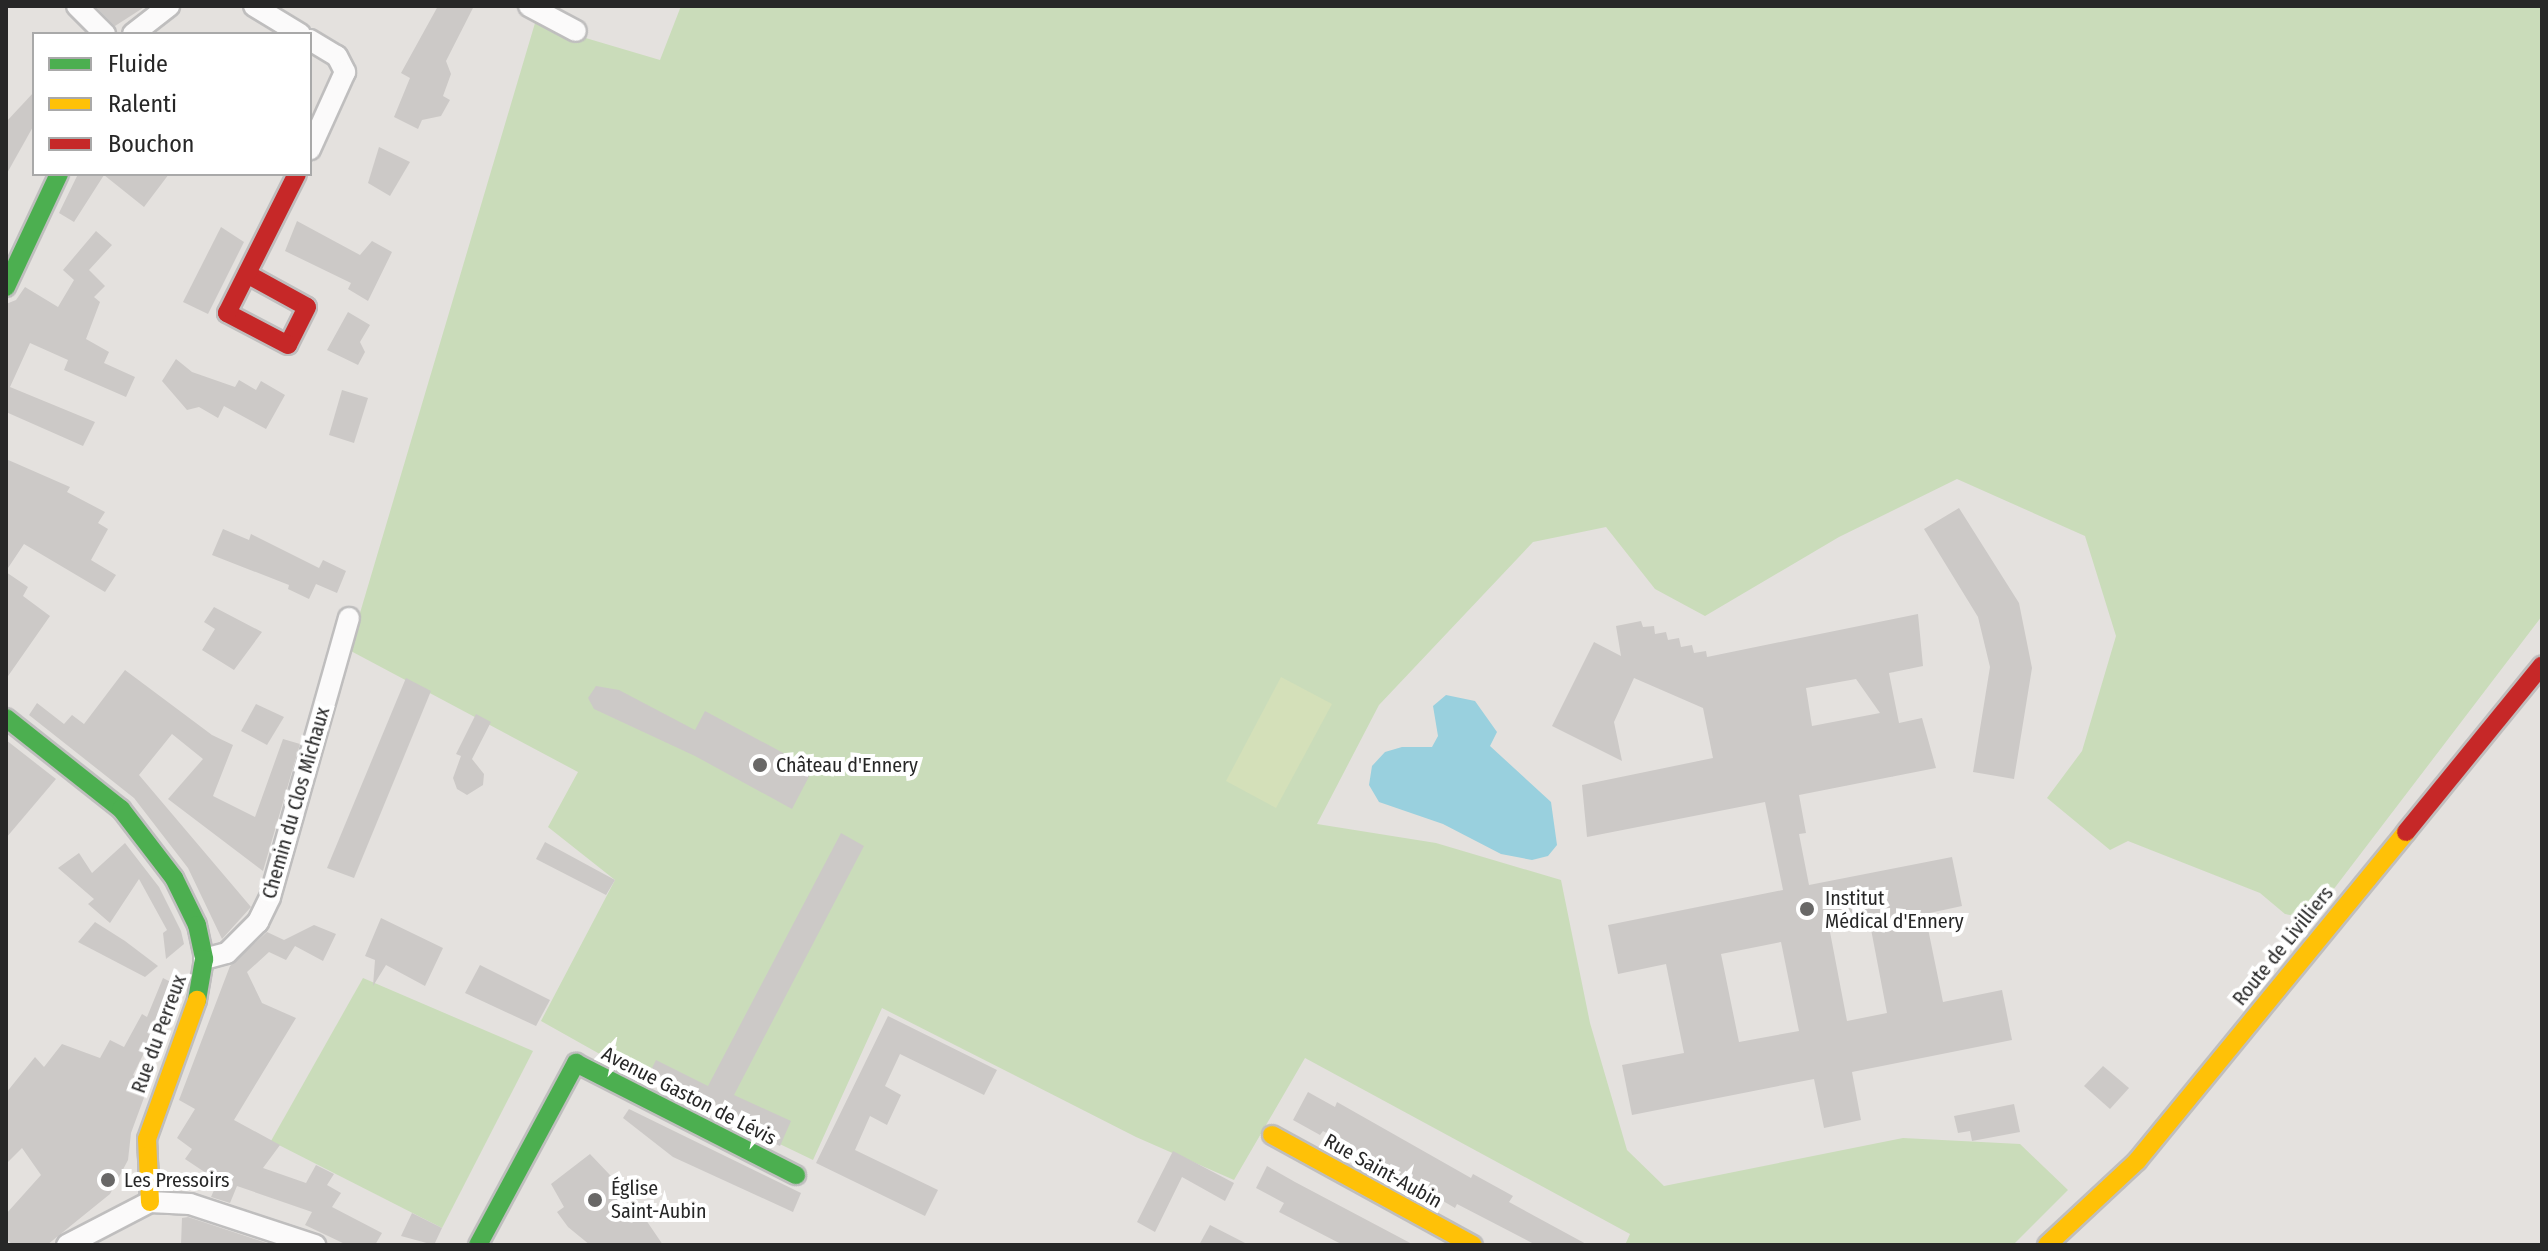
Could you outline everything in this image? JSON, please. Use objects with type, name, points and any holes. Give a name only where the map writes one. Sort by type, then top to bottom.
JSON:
[{"type":"street","points":[[77,6],[103,32]]},
{"type":"street","points":[[136,32],[169,6]]},
{"type":"street","points":[[254,6],[297,32]]},
{"type":"street","points":[[529,6],[576,31]]},
{"type":"street","points":[[312,41],[337,56],[345,72],[312,145]]},
{"type":"street","points":[[6,287],[58,176]]},
{"type":"street","points":[[247,274],[296,176]]},
{"type":"street","name":"Chemin du Clos Michaux","points":[[204,959],[227,953],[258,922],[270,897],[349,618]]},
{"type":"street","name":"Route de Livilliers","points":[[2047,1245],[2137,1161],[2542,665]]},
{"type":"street","name":"Rue du Perreux","points":[[6,718],[87,781],[141,831],[186,901],[204,959],[199,1000],[147,1139],[150,1202]]},
{"type":"street","name":"Avenue Gaston de Lévis","points":[[478,1245],[576,1063],[796,1175]]},
{"type":"street","name":"Rue Saint-Aubin","points":[[1272,1135],[1473,1245]]},
{"type":"street","points":[[67,1245],[150,1202],[190,1204],[315,1245]]},
{"type":"green space","points":[[681,6],[2542,6],[2542,616],[2317,911],[2300,917],[2285,914],[2260,893],[2128,841],[2110,850],[2047,798],[2082,751],[2116,636],[2085,536],[1957,479],[1839,537],[1705,616],[1655,589],[1606,527],[1533,542],[1379,705],[1317,824],[1436,843],[1561,880],[1590,1023],[1627,1150],[1664,1186],[1903,1138],[2020,1144],[2068,1190],[2013,1245],[1625,1245],[1630,1234],[1305,1058],[1234,1180],[1136,1137],[882,1008],[813,1160],[646,1080],[541,1021],[615,880],[548,827],[578,772],[349,650],[535,23],[660,60]]},
{"type":"green space","points":[[1281,677],[1332,704],[1276,808],[1226,781]]},
{"type":"green space","points":[[363,978],[533,1051],[442,1228],[271,1141]]},
{"type":"water","points":[[1446,695],[1475,701],[1497,732],[1490,746],[1551,802],[1557,845],[1548,856],[1532,860],[1501,854],[1443,824],[1379,802],[1369,785],[1372,766],[1385,752],[1402,747],[1432,747],[1438,736],[1433,706]]},
{"type":"building","points":[[95,6],[146,6],[115,26]]},
{"type":"building","points":[[438,6],[474,6],[446,61],[451,74],[443,96],[450,100],[441,116],[422,120],[418,129],[394,117],[410,78],[401,73]]},
{"type":"building","points":[[32,94],[32,129],[6,175],[6,122]]},
{"type":"building","points":[[379,147],[410,162],[390,196],[368,183]]},
{"type":"building","points":[[77,176],[103,176],[74,222],[59,213]]},
{"type":"building","points":[[105,176],[167,176],[144,207]]},
{"type":"building","points":[[297,221],[360,255],[372,241],[392,252],[368,301],[348,289],[351,283],[285,251]]},
{"type":"building","points":[[221,227],[244,242],[208,314],[183,302]]},
{"type":"building","points":[[96,231],[112,245],[89,270],[105,286],[94,297],[100,302],[86,339],[109,352],[104,363],[135,377],[126,397],[64,370],[68,360],[30,343],[10,387],[95,422],[83,446],[6,412],[6,304],[16,300],[25,287],[58,307],[74,280],[63,270]]},
{"type":"building","points":[[348,312],[370,325],[360,342],[365,352],[358,365],[327,350]]},
{"type":"building","points":[[176,359],[192,372],[235,387],[239,380],[256,390],[261,381],[285,395],[266,429],[224,406],[218,418],[199,407],[187,410],[162,381]]},
{"type":"building","points":[[342,390],[368,398],[354,443],[329,435]]},
{"type":"building","points":[[6,459],[70,487],[67,492],[105,512],[98,523],[108,529],[91,560],[116,575],[105,592],[24,544],[6,571]]},
{"type":"building","points":[[1959,508],[2019,603],[2032,668],[2014,779],[1973,772],[1990,667],[1978,617],[1924,529]]},
{"type":"building","points":[[223,529],[249,540],[251,534],[319,568],[323,560],[346,571],[337,593],[316,584],[309,599],[288,589],[289,585],[212,555]]},
{"type":"building","points":[[6,572],[28,587],[23,596],[50,616],[6,679]]},
{"type":"building","points":[[214,607],[262,632],[234,670],[202,650],[215,629],[204,622]]},
{"type":"building","points":[[1918,614],[1923,666],[1889,673],[1899,723],[1922,718],[1936,768],[1799,795],[1806,833],[1799,834],[1809,885],[1952,857],[1962,906],[1925,914],[1943,1002],[2002,990],[2012,1040],[1852,1072],[1861,1120],[1824,1128],[1814,1079],[1632,1115],[1622,1065],[1684,1053],[1666,964],[1618,974],[1608,925],[1783,890],[1765,802],[1587,837],[1582,785],[1713,758],[1703,708],[1634,678],[1614,722],[1622,761],[1552,726],[1594,642],[1621,656],[1616,626],[1641,621],[1643,627],[1654,626],[1655,634],[1666,632],[1668,640],[1679,638],[1681,647],[1692,645],[1694,653],[1706,651],[1707,657]],"holes":[[[1856,679],[1880,713],[1812,726],[1806,688]],[[1870,924],[1887,1013],[1847,1021],[1830,932]],[[1781,942],[1799,1031],[1739,1042],[1721,954]]]},
{"type":"building","points":[[125,670],[212,735],[233,745],[213,796],[255,817],[283,739],[300,744],[263,871],[168,799],[203,759],[172,734],[139,775],[251,907],[222,939],[188,868],[134,798],[29,715],[37,703],[64,724],[72,715],[84,724]]},
{"type":"building","points":[[406,678],[431,691],[354,878],[327,868]]},
{"type":"building","name":"Château d'Ennery","points":[[596,686],[619,690],[695,730],[705,711],[813,769],[792,809],[695,756],[594,709],[588,698]]},
{"type":"building","points":[[256,704],[284,717],[267,745],[241,731]]},
{"type":"building","points":[[476,714],[491,722],[472,759],[484,774],[483,785],[467,795],[457,789],[453,778],[461,756],[456,754]]},
{"type":"building","points":[[6,740],[56,779],[6,838]]},
{"type":"building","points":[[841,833],[864,846],[734,1095],[791,1121],[780,1146],[646,1080],[656,1060],[708,1086]]},
{"type":"building","points":[[545,842],[615,880],[606,895],[536,859]]},
{"type":"building","points":[[125,843],[159,887],[181,931],[184,944],[166,959],[163,933],[167,930],[139,879],[110,923],[88,904],[94,899],[58,868],[79,853],[92,873]]},
{"type":"building","points":[[381,918],[443,948],[425,986],[386,965],[373,986],[375,960],[365,956]]},
{"type":"building","points":[[95,922],[158,966],[145,977],[78,942]]},
{"type":"building","points":[[314,925],[336,934],[323,961],[295,946],[286,960],[269,952],[247,972],[262,1003],[296,1018],[234,1120],[280,1145],[263,1168],[306,1183],[316,1165],[334,1174],[327,1185],[341,1193],[332,1207],[382,1233],[375,1245],[347,1245],[305,1225],[312,1212],[237,1186],[230,1203],[211,1197],[218,1181],[185,1159],[192,1149],[177,1138],[195,1109],[179,1100],[230,966],[267,932],[284,940]]},
{"type":"building","points":[[480,965],[550,1000],[536,1026],[465,993]]},
{"type":"building","points":[[163,978],[184,989],[161,1050],[149,1043],[133,1075],[149,1084],[131,1133],[128,1160],[110,1194],[47,1245],[13,1245],[6,1239],[6,1214],[41,1175],[22,1148],[6,1164],[6,1093],[35,1057],[44,1067],[62,1044],[100,1058],[110,1040],[124,1047],[142,1014],[147,1017]]},
{"type":"building","points":[[888,1016],[997,1070],[984,1095],[900,1054],[885,1086],[901,1095],[887,1125],[870,1116],[855,1150],[938,1190],[925,1216],[816,1163]]},
{"type":"building","points":[[2103,1066],[2129,1088],[2110,1109],[2084,1086]]},
{"type":"building","points":[[1308,1092],[1335,1107],[1337,1102],[1471,1178],[1473,1174],[1513,1196],[1509,1202],[1588,1245],[1536,1245],[1457,1204],[1455,1208],[1323,1131],[1320,1135],[1293,1120]]},
{"type":"building","points":[[2014,1104],[2020,1132],[1972,1141],[1970,1131],[1958,1133],[1954,1116]]},
{"type":"building","points":[[629,1109],[801,1193],[793,1212],[673,1157],[623,1118]]},
{"type":"building","points":[[1173,1151],[1234,1183],[1225,1201],[1182,1177],[1155,1232],[1137,1222]]},
{"type":"building","name":"Église Saint-Aubin","points":[[590,1154],[629,1195],[663,1245],[590,1245],[568,1227],[557,1212],[564,1207],[551,1184]]},
{"type":"building","points":[[1267,1166],[1414,1245],[1343,1245],[1279,1212],[1284,1203],[1256,1188]]},
{"type":"building","points":[[412,1213],[442,1228],[434,1245],[401,1236]]},
{"type":"building","points":[[188,1217],[273,1245],[181,1245],[182,1218]]},
{"type":"building","points":[[1210,1225],[1249,1245],[1199,1245]]},
{"type":"traffic: fast","points":[[6,287],[58,176]]},
{"type":"traffic: fast","points":[[6,718],[121,809],[174,878],[197,925],[204,959],[197,1000]]},
{"type":"traffic: fast","points":[[478,1245],[576,1063],[796,1175]]},
{"type":"traffic: slow","points":[[2047,1245],[2137,1161],[2406,832]]},
{"type":"traffic: slow","points":[[150,1202],[147,1139],[197,1000]]},
{"type":"traffic: slow","points":[[1272,1135],[1473,1245]]},
{"type":"traffic: jam","points":[[247,274],[307,307],[288,345],[227,313],[296,176]]},
{"type":"traffic: jam","points":[[2406,832],[2542,665]]},
{"type":"place","name":"Château d'Ennery","points":[[760,765]]},
{"type":"place","name":"Institut Médical d'Ennery","points":[[1807,909]]},
{"type":"place","name":"Les Pressoirs","points":[[108,1180]]},
{"type":"place","name":"Église Saint-Aubin","points":[[595,1200]]}]
